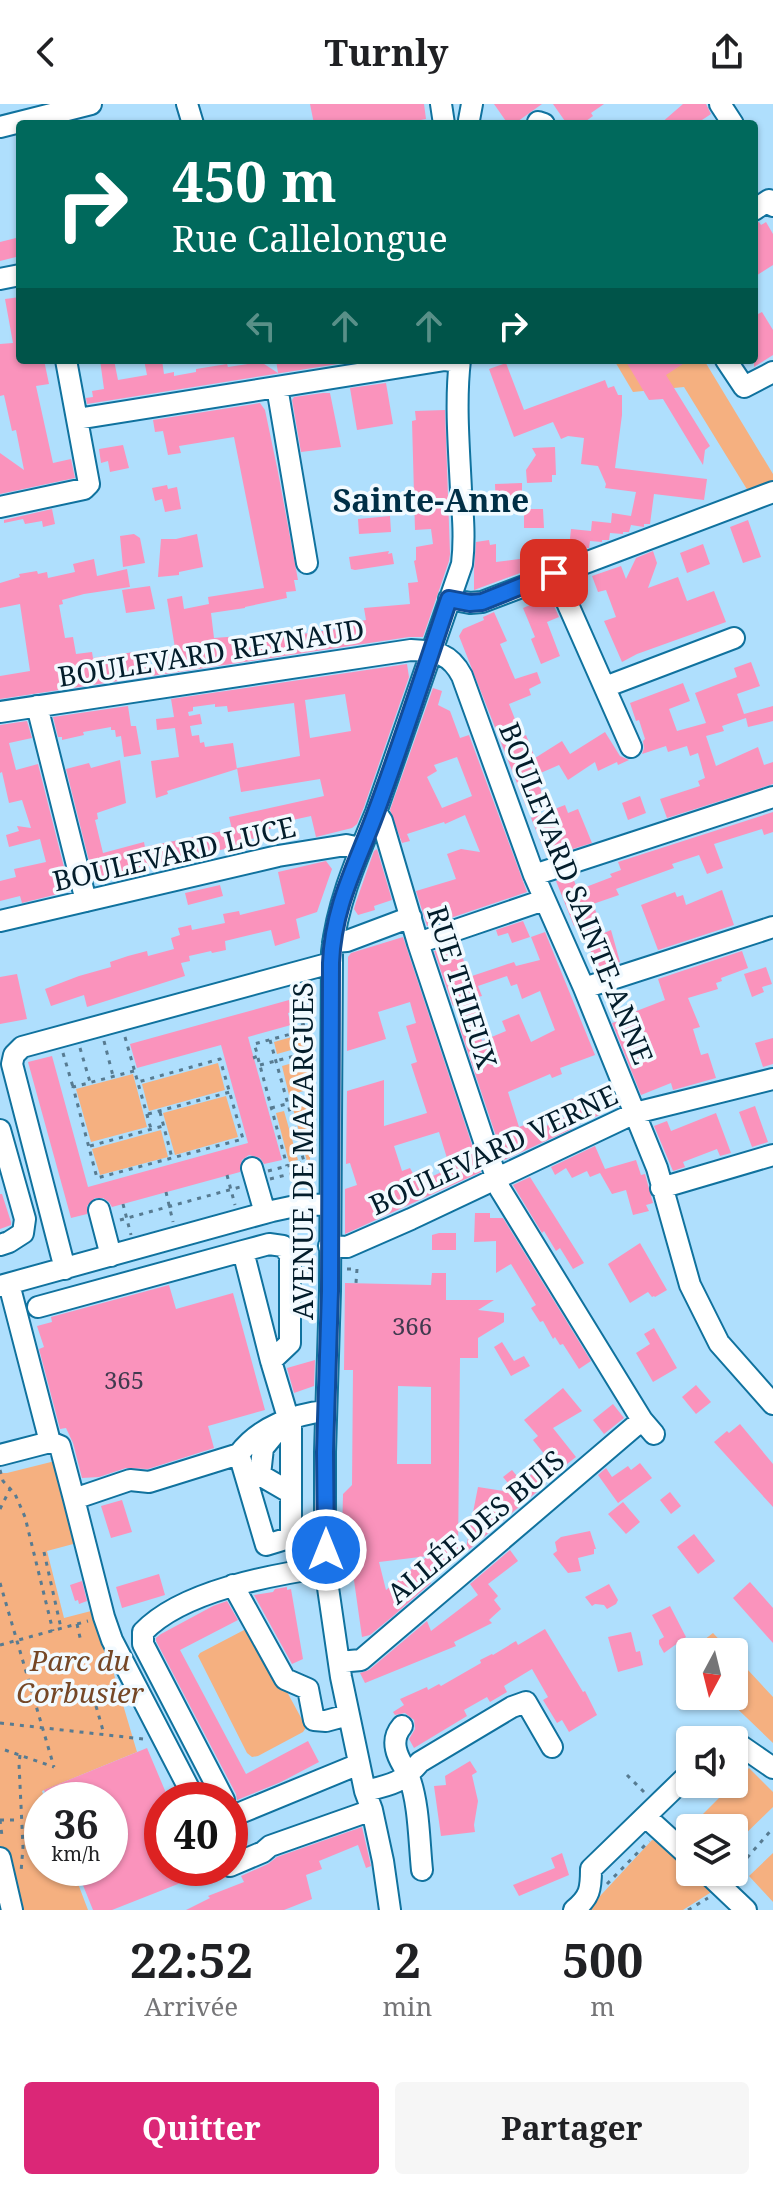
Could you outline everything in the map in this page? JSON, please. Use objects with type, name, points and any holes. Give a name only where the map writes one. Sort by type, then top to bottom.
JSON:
[{"type":"street","points":[[28,120],[91,104]]},
{"type":"street","points":[[758,207],[769,200],[773,206]]},
{"type":"street","points":[[0,507],[84,489],[89,484],[67,364]]},
{"type":"street","points":[[77,419],[420,364]]},
{"type":"street","name":"AVENUE DE MAZARGUES","points":[[390,1910],[383,1861],[348,1715],[325,1567],[331,963],[339,910],[462,564],[460,364]]},
{"type":"street","points":[[729,364],[744,387],[773,372]]},
{"type":"street","points":[[277,387],[307,563]]},
{"type":"street","points":[[449,599],[482,602],[773,492]]},
{"type":"street","points":[[554,573],[631,747]]},
{"type":"street","points":[[605,687],[734,638]]},
{"type":"street","name":"BOULEVARD REYNAUD","points":[[0,712],[411,650],[431,651]]},
{"type":"street","name":"BOULEVARD SAINTE-ANNE","points":[[431,651],[448,657],[462,676],[534,875],[635,1113],[659,1178],[690,1285],[719,1343],[773,1404]]},
{"type":"street","points":[[37,706],[86,901]]},
{"type":"street","points":[[534,875],[773,797]]},
{"type":"street","name":"RUE THIEUX","points":[[376,812],[382,821],[418,943],[496,1180],[648,1427]]},
{"type":"street","name":"BOULEVARD LUCE","points":[[0,921],[278,856],[346,845],[360,848]]},
{"type":"street","points":[[418,943],[544,900]]},
{"type":"street","points":[[333,942],[347,941],[411,917]]},
{"type":"street","points":[[584,988],[773,927]]},
{"type":"street","points":[[65,1269],[12,1064],[14,1055],[22,1047],[331,963]]},
{"type":"street","name":"BOULEVARD VERNE","points":[[329,1246],[347,1247],[635,1113],[773,1079]]},
{"type":"street","points":[[0,1130],[25,1219],[23,1233],[0,1245]]},
{"type":"street","points":[[659,1178],[773,1155]]},
{"type":"street","points":[[257,1177],[265,1213]]},
{"type":"street","points":[[50,1442],[5,1285],[265,1213],[300,1205],[330,1204]]},
{"type":"street","points":[[101,1218],[111,1256]]},
{"type":"street","points":[[38,1307],[269,1244],[283,1246],[290,1255],[290,1343],[271,1361]]},
{"type":"street","points":[[243,1251],[286,1411],[291,1538]]},
{"type":"street","points":[[74,1499],[130,1480],[149,1482],[239,1454],[244,1447],[287,1420],[326,1411]]},
{"type":"street","points":[[287,1420],[263,1448],[260,1475],[291,1493]]},
{"type":"street","name":"ALLÉE DES BUIS","points":[[339,1662],[361,1660],[648,1427]]},
{"type":"street","points":[[0,1455],[50,1442],[60,1446],[112,1640],[186,1782]]},
{"type":"street","points":[[239,1454],[266,1545],[326,1534]]},
{"type":"street","points":[[215,1782],[143,1644],[143,1632],[155,1620],[215,1590],[325,1567]]},
{"type":"street","points":[[233,1585],[285,1679],[308,1689],[314,1720],[326,1721],[348,1715]]},
{"type":"street","points":[[248,1858],[396,1784],[420,1762],[512,1707],[526,1702],[552,1747]]},
{"type":"street","points":[[402,1726],[396,1732],[395,1746],[399,1762],[409,1775],[422,1870]]},
{"type":"street","points":[[748,1751],[773,1768]]},
{"type":"street","points":[[248,1810],[359,1764]]},
{"type":"street","points":[[574,1910],[585,1902],[591,1887],[591,1869],[676,1787]]},
{"type":"street","points":[[646,1817],[676,1844]]},
{"type":"street","points":[[0,1858],[3,1889],[12,1910]]},
{"type":"street","points":[[722,1887],[746,1910]]},
{"type":"path","points":[[286,975],[302,1031],[254,1044],[287,1166]]},
{"type":"path","points":[[121,1020],[151,1129]]},
{"type":"path","points":[[100,1026],[113,1076]]},
{"type":"path","points":[[67,1035],[90,1082]]},
{"type":"path","points":[[67,1035],[73,1087],[99,1184]]},
{"type":"path","points":[[270,1040],[310,1183]]},
{"type":"path","points":[[260,1065],[331,1046]]},
{"type":"path","points":[[97,1178],[243,1139],[220,1059],[138,1082]]},
{"type":"path","points":[[73,1087],[134,1071]]},
{"type":"path","points":[[147,1114],[230,1092]]},
{"type":"path","points":[[271,1108],[331,1092]]},
{"type":"path","points":[[159,1111],[172,1158]]},
{"type":"path","points":[[89,1146],[163,1126]]},
{"type":"path","points":[[237,1140],[238,1146]]},
{"type":"path","points":[[101,1218],[127,1218],[231,1190],[262,1173],[303,1162]]},
{"type":"path","points":[[257,1177],[306,1170]]},
{"type":"path","points":[[227,1175],[239,1220]]},
{"type":"path","points":[[166,1192],[177,1237]]},
{"type":"path","points":[[123,1204],[135,1249]]},
{"type":"path","points":[[344,1269],[357,1269],[356,1283]]},
{"type":"path","points":[[0,1470],[3,1481],[15,1494],[25,1517],[53,1631]]},
{"type":"path","points":[[0,1509],[10,1489]]},
{"type":"path","points":[[44,1552],[61,1628]]},
{"type":"path","points":[[0,1583],[54,1767],[5,1750]]},
{"type":"path","points":[[0,1645],[104,1617]]},
{"type":"path","points":[[77,1624],[81,1642]]},
{"type":"path","points":[[33,1697],[51,1691]]},
{"type":"path","points":[[96,1706],[104,1734]]},
{"type":"path","points":[[0,1723],[132,1738]]},
{"type":"path","points":[[20,1755],[23,1859]]},
{"type":"path","points":[[0,1836],[0,1820],[22,1819]]},
{"type":"path","points":[[688,1910],[722,1887],[773,1828]]},
{"type":"green space","points":[[616,364],[706,364],[773,474],[773,481],[748,491],[684,387],[633,392]]},
{"type":"green space","points":[[310,1026],[309,1045],[277,1054],[274,1042],[306,1033],[305,1028]]},
{"type":"green space","points":[[311,1058],[311,1089],[289,1095],[282,1066]]},
{"type":"green space","points":[[218,1063],[225,1090],[149,1111],[142,1084]]},
{"type":"green space","points":[[133,1074],[147,1127],[91,1142],[76,1089]]},
{"type":"green space","points":[[226,1096],[238,1137],[175,1155],[163,1113]]},
{"type":"green space","points":[[310,1104],[310,1165],[308,1165],[293,1109]]},
{"type":"green space","points":[[284,1111],[298,1160],[289,1162],[276,1113]]},
{"type":"green space","points":[[161,1130],[168,1157],[100,1175],[92,1149]]},
{"type":"green space","name":"Parc du Corbusier","points":[[55,1461],[77,1543],[47,1551],[64,1618],[95,1610],[137,1752],[64,1782],[24,1782],[24,1886],[79,1886],[88,1910],[0,1910],[0,1473]]},
{"type":"green space","points":[[246,1629],[254,1631],[305,1725],[303,1732],[252,1757],[247,1753],[198,1656]]},
{"type":"green space","points":[[748,1670],[773,1697],[773,1743],[739,1710],[748,1710]]},
{"type":"green space","points":[[748,1769],[773,1792],[773,1807],[748,1831],[748,1814],[703,1814],[719,1798],[748,1798]]},
{"type":"green space","points":[[652,1840],[661,1841],[676,1855],[676,1886],[708,1886],[713,1891],[683,1910],[590,1910]]},
{"type":"green space","points":[[773,1853],[773,1902],[749,1876]]},
{"type":"building","points":[[310,104],[424,104],[426,119],[421,120],[313,120]]},
{"type":"building","points":[[494,104],[542,104],[520,120],[505,120]]},
{"type":"building","points":[[553,104],[604,104],[591,113],[593,116],[588,120],[564,120]]},
{"type":"building","points":[[683,104],[706,104],[711,114],[702,120],[665,120]]},
{"type":"building","points":[[758,222],[761,225],[766,222],[773,234],[773,265],[758,274]]},
{"type":"building","points":[[16,238],[16,257],[0,261],[0,242]]},
{"type":"building","points":[[16,298],[16,364],[45,364],[49,384],[36,386],[53,463],[71,459],[75,478],[0,494],[0,453],[24,470],[16,430],[12,431],[4,395],[0,396],[0,344],[13,343],[5,299]]},
{"type":"building","points":[[762,312],[773,330],[773,355],[754,367],[758,364],[758,314]]},
{"type":"building","points":[[101,364],[115,364],[118,380],[147,375],[145,364],[163,364],[164,374],[174,372],[174,376],[227,364],[228,367],[264,364],[278,373],[277,364],[338,364],[87,404],[86,398],[93,397],[92,391],[104,389]]},
{"type":"building","points":[[506,364],[524,410],[605,380],[608,388],[614,386],[618,395],[622,395],[615,468],[707,479],[704,500],[654,494],[650,524],[644,524],[644,527],[631,525],[629,532],[623,534],[610,533],[609,540],[590,541],[589,548],[569,548],[571,529],[591,531],[592,521],[611,523],[612,513],[631,516],[636,492],[605,488],[598,466],[581,464],[584,438],[568,436],[561,439],[553,422],[514,437],[489,369]]},
{"type":"building","points":[[627,364],[683,364],[666,375],[710,446],[705,450],[703,465],[663,399],[649,400]]},
{"type":"building","points":[[386,383],[393,424],[357,430],[350,388]]},
{"type":"building","points":[[330,393],[341,447],[301,452],[292,400],[294,397]]},
{"type":"building","points":[[260,403],[265,410],[278,472],[298,580],[294,580],[296,591],[286,592],[287,598],[211,613],[214,638],[240,636],[242,643],[281,637],[281,634],[350,627],[349,623],[366,620],[364,608],[410,604],[408,583],[418,582],[414,561],[416,547],[433,544],[431,529],[415,530],[412,421],[416,420],[415,411],[445,410],[450,554],[423,637],[0,699],[0,676],[30,671],[20,604],[0,608],[0,583],[20,577],[19,574],[47,572],[48,578],[75,572],[73,564],[94,559],[97,576],[127,569],[130,587],[62,600],[63,604],[59,605],[65,638],[73,637],[76,654],[92,652],[93,658],[134,652],[136,665],[161,667],[158,651],[175,648],[167,599],[182,596],[184,609],[209,604],[208,597],[264,588],[234,437],[179,446],[181,453],[168,455],[163,431],[155,432],[153,420]]},
{"type":"building","points":[[123,445],[129,468],[110,472],[108,461],[101,463],[99,449]]},
{"type":"building","points":[[555,447],[556,475],[552,475],[552,482],[527,483],[526,470],[536,455],[532,448]]},
{"type":"building","points":[[522,483],[522,509],[496,510],[495,484]]},
{"type":"building","points":[[167,485],[168,489],[177,487],[181,509],[165,512],[162,499],[155,501],[152,488]]},
{"type":"building","points":[[52,509],[55,524],[43,527],[42,521],[25,524],[23,519],[4,523],[4,520]]},
{"type":"building","points":[[524,509],[543,509],[544,528],[524,528]]},
{"type":"building","points":[[390,516],[391,532],[359,534],[358,519]]},
{"type":"building","points":[[748,520],[761,557],[743,563],[730,527]]},
{"type":"building","points":[[134,534],[140,538],[145,563],[123,567],[120,536]]},
{"type":"building","points":[[197,534],[203,567],[179,572],[179,575],[158,577],[161,539]]},
{"type":"building","points":[[489,540],[490,545],[496,544],[496,562],[534,557],[542,565],[474,590],[476,542]]},
{"type":"building","points":[[703,544],[710,564],[687,573],[680,553]]},
{"type":"building","points":[[389,551],[394,564],[351,569],[349,557]]},
{"type":"building","points":[[653,551],[657,563],[648,588],[678,577],[687,601],[714,591],[726,622],[622,662],[604,621],[616,617],[606,590],[598,592],[592,576],[621,566],[626,579],[636,558]]},
{"type":"building","points":[[150,586],[155,609],[126,613],[122,590]]},
{"type":"building","points":[[550,597],[559,617],[547,622],[560,656],[541,664],[531,639],[535,637],[523,608]]},
{"type":"building","points":[[494,612],[507,641],[500,644],[515,679],[537,672],[541,683],[529,689],[531,695],[509,704],[522,737],[526,735],[535,758],[562,741],[570,754],[605,732],[620,756],[629,760],[598,771],[595,762],[568,780],[559,765],[536,775],[543,796],[526,806],[459,636],[463,629]]},
{"type":"building","points":[[751,662],[760,686],[737,694],[744,714],[773,706],[773,721],[748,727],[746,718],[722,726],[724,731],[706,736],[716,766],[758,747],[764,765],[773,762],[773,784],[667,818],[660,799],[700,786],[698,781],[705,778],[698,753],[690,756],[687,746],[668,752],[666,746],[642,754],[645,739],[630,703],[683,683],[690,701],[669,709],[677,731],[706,723],[695,693],[737,677],[734,668]]},
{"type":"building","points":[[407,664],[409,677],[364,807],[352,828],[316,837],[311,816],[259,832],[260,837],[242,841],[242,845],[186,858],[185,855],[128,871],[129,874],[94,881],[66,769],[89,763],[91,768],[120,760],[126,803],[97,813],[98,819],[95,820],[103,853],[144,842],[145,847],[232,829],[229,817],[324,796],[320,779],[241,792],[237,768],[300,756],[294,703],[228,712],[227,706],[215,707],[215,704],[193,707],[193,711],[188,712],[189,716],[200,714],[202,724],[190,726],[192,736],[199,735],[200,743],[204,742],[205,747],[233,743],[237,769],[167,791],[168,794],[156,798],[151,761],[179,757],[175,728],[157,730],[156,719],[174,717],[171,699]],"holes":[[[345,694],[351,731],[310,738],[305,700]]]},
{"type":"building","points":[[433,688],[442,691],[438,705],[450,711],[460,738],[469,735],[527,892],[427,926],[416,891],[456,879],[447,854],[461,849],[480,852],[465,815],[407,834],[410,841],[402,843],[390,810]],"holes":[[[457,757],[472,796],[442,808],[427,777],[437,771],[434,765]]]},
{"type":"building","points":[[128,706],[131,726],[136,726],[141,754],[124,757],[121,736],[116,737],[111,727],[62,740],[58,737],[53,717]]},
{"type":"building","points":[[27,721],[32,738],[9,743],[16,770],[38,764],[70,891],[22,903],[20,896],[0,901],[0,881],[16,877],[14,869],[46,862],[40,839],[9,847],[6,835],[19,831],[17,826],[31,828],[22,800],[9,803],[0,773],[0,725]]},
{"type":"building","points":[[640,796],[646,813],[628,820],[622,803]]},
{"type":"building","points":[[565,805],[568,813],[578,809],[592,843],[547,857],[531,818]]},
{"type":"building","points":[[773,812],[773,832],[764,835],[762,829],[714,844],[723,868],[707,874],[699,855],[672,864],[674,868],[616,889],[619,895],[593,904],[604,933],[611,930],[620,962],[598,970],[580,924],[574,926],[556,881],[572,876],[578,890],[612,877],[610,874],[621,870],[618,862]]},
{"type":"building","points":[[377,849],[392,900],[358,915],[354,909],[356,902]]},
{"type":"building","points":[[326,861],[332,869],[317,912],[296,919],[300,938],[275,946],[271,930],[225,941],[226,950],[189,956],[190,961],[181,963],[185,976],[87,1007],[84,995],[51,1006],[45,989],[111,967],[110,962],[128,956],[147,951],[148,956],[174,949],[171,938],[180,935],[178,928],[191,925],[192,930],[225,923],[223,914],[239,911],[240,915],[285,904],[278,872]]},
{"type":"building","points":[[220,885],[223,896],[188,905],[185,893]]},
{"type":"building","points":[[722,890],[734,925],[658,950],[641,905],[675,892],[677,897],[683,895],[686,905]]},
{"type":"building","points":[[523,921],[530,937],[512,943],[508,933],[498,936],[496,930]]},
{"type":"building","points":[[545,932],[595,1055],[560,1068],[562,1074],[552,1078],[550,1074],[508,1092],[519,1127],[538,1120],[542,1128],[567,1116],[562,1103],[581,1096],[585,1107],[602,1114],[504,1160],[459,1026],[459,1016],[434,951],[458,943],[469,977],[514,962],[516,966],[540,960],[531,937]],"holes":[[[507,976],[511,986],[517,984],[522,999],[540,991],[555,1030],[531,1042],[519,1014],[502,1021],[506,1031],[482,1041],[474,1019],[484,1015],[478,986]]]},
{"type":"building","points":[[403,937],[481,1172],[345,1234],[345,1189],[357,1185],[350,1163],[346,1164],[347,1091],[384,1080],[384,1126],[427,1113],[411,1064],[417,1062],[406,1026],[416,1023],[410,1002],[378,1012],[386,1039],[347,1051],[348,957],[351,953]],"holes":[[[439,1132],[450,1168],[418,1183],[410,1168],[402,1171],[394,1146]]]},
{"type":"building","points":[[742,951],[748,968],[721,978],[722,981],[716,983],[718,989],[688,998],[700,1027],[693,1029],[701,1055],[708,1053],[716,1078],[673,1090],[671,1083],[641,1095],[612,1023],[665,1000],[658,979]]},
{"type":"building","points":[[766,967],[772,984],[762,987],[764,992],[752,997],[744,974]]},
{"type":"building","points":[[17,974],[27,1019],[0,1024],[0,977]]},
{"type":"building","points":[[289,1000],[291,1025],[248,1037],[282,1160],[264,1164],[260,1158],[249,1155],[242,1160],[240,1172],[112,1207],[103,1198],[95,1198],[87,1206],[87,1214],[71,1218],[28,1062],[52,1056],[88,1187],[248,1143],[221,1045],[137,1068],[130,1044]]},
{"type":"building","points":[[773,1038],[773,1064],[763,1067],[755,1043]]},
{"type":"building","points":[[755,1106],[768,1142],[752,1147],[739,1112]]},
{"type":"building","points":[[716,1113],[731,1153],[720,1156],[717,1149],[683,1162],[685,1167],[673,1171],[654,1126],[667,1121],[671,1131]]},
{"type":"building","points":[[595,1146],[605,1169],[636,1160],[641,1175],[645,1174],[653,1203],[646,1205],[649,1211],[633,1215],[626,1190],[612,1194],[600,1173],[590,1177],[587,1171],[572,1178],[566,1168],[555,1175],[551,1167]]},
{"type":"building","points":[[530,1177],[584,1263],[573,1269],[560,1248],[556,1251],[544,1231],[542,1233],[513,1185]]},
{"type":"building","points":[[0,1194],[11,1225],[0,1229]]},
{"type":"building","points":[[475,1213],[490,1213],[490,1218],[503,1218],[591,1361],[579,1369],[563,1344],[560,1345],[555,1337],[553,1339],[531,1308],[536,1305],[511,1264],[496,1273],[496,1241],[474,1242]]},
{"type":"building","points":[[456,1233],[456,1250],[432,1250],[432,1235]]},
{"type":"building","points":[[640,1243],[667,1290],[655,1297],[648,1292],[630,1303],[608,1264]]},
{"type":"building","points":[[432,1273],[446,1273],[446,1300],[494,1300],[478,1310],[504,1313],[504,1322],[478,1338],[478,1358],[460,1358],[458,1554],[392,1617],[370,1635],[362,1637],[348,1538],[342,1538],[343,1494],[352,1485],[353,1370],[344,1370],[345,1283],[431,1285]],"holes":[[[398,1386],[431,1387],[431,1464],[397,1464]],[[428,1556],[386,1590],[379,1562]]]},
{"type":"building","points":[[169,1285],[176,1309],[233,1293],[265,1410],[208,1426],[214,1448],[148,1469],[126,1468],[99,1477],[82,1478],[73,1443],[66,1428],[60,1429],[39,1349],[44,1347],[37,1326],[52,1322],[51,1317]]},
{"type":"building","points":[[654,1328],[677,1368],[653,1382],[636,1353],[650,1344],[644,1334]]},
{"type":"building","points":[[502,1342],[514,1361],[524,1356],[530,1366],[511,1376],[494,1347]]},
{"type":"building","points":[[315,1360],[314,1386],[294,1393],[287,1368]]},
{"type":"building","points":[[696,1385],[711,1402],[696,1414],[682,1397]]},
{"type":"building","points":[[563,1388],[582,1411],[553,1428],[576,1457],[465,1553],[478,1487],[516,1493],[503,1477],[512,1470],[522,1482],[549,1460],[533,1440],[538,1436],[524,1420]]},
{"type":"building","points":[[613,1404],[624,1418],[604,1434],[593,1420]]},
{"type":"building","points":[[740,1424],[773,1464],[773,1507],[714,1442]]},
{"type":"building","points":[[640,1463],[652,1478],[618,1503],[598,1475],[606,1468],[612,1477],[628,1466],[631,1470]]},
{"type":"building","points":[[670,1492],[681,1506],[671,1514],[660,1500]]},
{"type":"building","points":[[122,1500],[132,1532],[111,1538],[101,1506]]},
{"type":"building","points":[[623,1502],[640,1522],[626,1534],[608,1514]]},
{"type":"building","points":[[590,1531],[596,1549],[594,1554],[578,1558],[581,1571],[568,1573],[553,1554],[557,1551],[555,1542],[561,1537]]},
{"type":"building","points":[[694,1534],[715,1561],[698,1574],[677,1547]]},
{"type":"building","points":[[510,1550],[518,1561],[488,1584],[498,1596],[494,1600],[501,1609],[489,1620],[492,1623],[454,1642],[456,1646],[365,1683],[360,1673],[369,1670],[427,1621],[431,1631],[478,1595],[470,1584]]},
{"type":"building","points":[[159,1574],[165,1595],[122,1608],[116,1587]]},
{"type":"building","points":[[82,1581],[87,1601],[79,1604],[70,1585]]},
{"type":"building","points":[[750,1582],[773,1608],[773,1643],[733,1598]]},
{"type":"building","points":[[609,1584],[618,1600],[616,1604],[607,1609],[604,1605],[592,1606],[585,1597]]},
{"type":"building","points":[[287,1587],[287,1590],[291,1589],[303,1659],[292,1664],[254,1595]]},
{"type":"building","points":[[227,1601],[238,1620],[180,1650],[246,1774],[308,1741],[319,1762],[248,1796],[248,1782],[230,1782],[156,1641],[161,1634]]},
{"type":"building","points":[[670,1606],[686,1637],[676,1638],[676,1644],[664,1653],[659,1640],[664,1637],[652,1615]]},
{"type":"building","points":[[545,1629],[597,1715],[569,1732],[562,1720],[557,1723],[543,1700],[548,1697],[532,1669],[504,1686],[507,1692],[490,1702],[487,1697],[464,1710],[467,1716],[414,1748],[409,1739],[415,1729],[414,1720],[405,1713],[395,1715],[393,1712],[404,1705],[400,1699],[427,1687],[428,1690],[439,1684],[441,1686],[481,1663],[480,1660],[516,1641],[518,1645]]},
{"type":"building","points":[[631,1632],[643,1665],[618,1672],[608,1637]]},
{"type":"building","points":[[147,1748],[161,1782],[144,1782],[144,1886],[173,1886],[112,1910],[93,1910],[83,1886],[128,1886],[128,1782],[64,1782]]},
{"type":"building","points":[[470,1761],[477,1772],[472,1775],[478,1801],[475,1832],[441,1836],[434,1786],[446,1785],[445,1776]]},
{"type":"building","points":[[362,1827],[371,1866],[366,1868],[358,1845],[319,1861],[322,1869],[306,1875],[312,1899],[284,1910],[186,1910],[210,1898],[208,1896],[234,1886],[248,1886],[248,1873],[277,1857]]},
{"type":"building","points":[[562,1853],[569,1875],[519,1896],[513,1885],[555,1868],[551,1858]]},
{"type":"district","name":"Sainte-Anne","points":[[431,499]]},
{"type":"route","points":[[326,1550],[331,963],[339,910],[449,599],[482,602],[554,573]]}]
